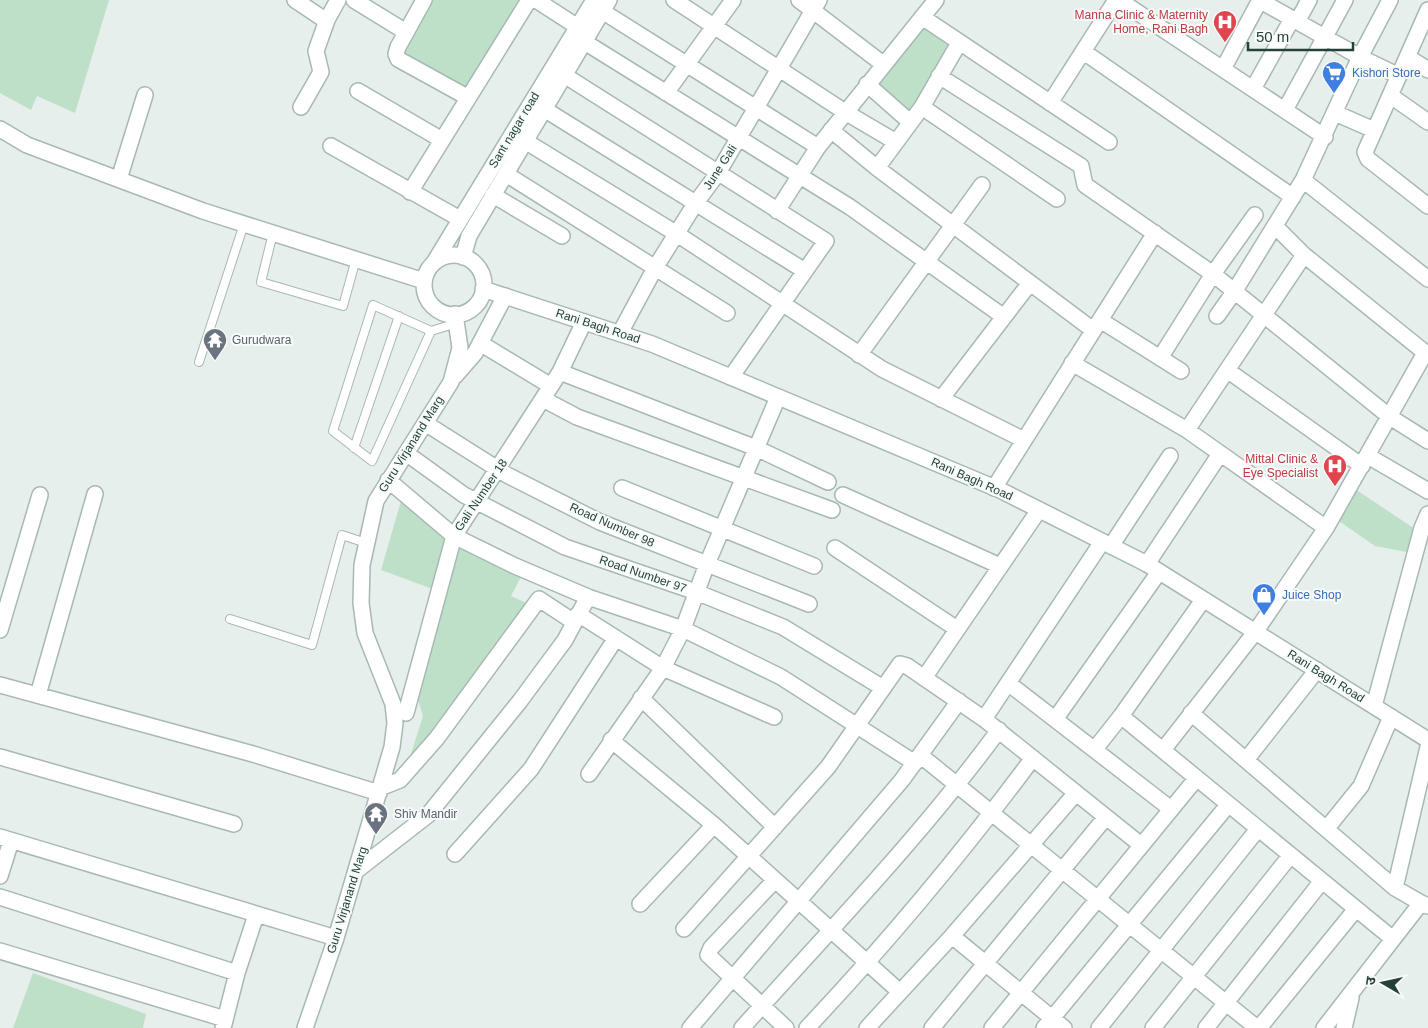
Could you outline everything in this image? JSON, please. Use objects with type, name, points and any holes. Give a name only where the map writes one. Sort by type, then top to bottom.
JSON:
[{"type":"street","points":[[295,0],[327,20]]},
{"type":"street","points":[[301,106],[321,72],[316,51],[327,20],[338,0]]},
{"type":"street","points":[[354,0],[406,32]]},
{"type":"street","points":[[424,0],[396,54],[398,59],[468,97]]},
{"type":"street","points":[[410,192],[529,0]]},
{"type":"street","points":[[536,0],[666,92],[850,207],[1004,317]]},
{"type":"street","points":[[674,0],[845,112],[896,142]]},
{"type":"street","points":[[666,92],[733,0]]},
{"type":"street","points":[[799,0],[815,5],[883,64]]},
{"type":"street","points":[[777,210],[818,147],[936,0]]},
{"type":"street","points":[[1050,103],[1117,0],[1325,137]]},
{"type":"street","points":[[1223,69],[1259,0],[1360,57],[1400,76]]},
{"type":"street","points":[[1253,89],[1309,0]]},
{"type":"street","points":[[1285,110],[1345,0]]},
{"type":"street","points":[[1217,316],[1234,292],[1303,180],[1325,137],[1360,57],[1390,0]]},
{"type":"street","points":[[601,4],[685,64],[818,147]]},
{"type":"street","name":"Sant nagar road","points":[[435,261],[460,219],[601,4]]},
{"type":"street","name":"June Gali","points":[[620,333],[655,268],[695,204],[718,173],[815,5]]},
{"type":"street","points":[[1428,10],[1391,96],[1367,145],[1366,156],[1428,206]]},
{"type":"street","points":[[922,17],[1109,142]]},
{"type":"street","name":"Sant nagar road","points":[[463,256],[469,236],[564,75],[583,33]]},
{"type":"street","points":[[877,168],[922,107],[959,43]]},
{"type":"street","points":[[1084,52],[1293,197]]},
{"type":"street","points":[[1408,58],[1428,70]]},
{"type":"street","points":[[564,75],[826,241],[731,377]]},
{"type":"street","points":[[939,76],[1081,166],[1086,184],[1213,274],[1390,417],[1428,441]]},
{"type":"street","points":[[867,84],[910,122]]},
{"type":"street","points":[[358,91],[442,140]]},
{"type":"street","points":[[119,179],[145,95]]},
{"type":"street","points":[[1391,96],[1428,122]]},
{"type":"street","points":[[922,107],[1057,199]]},
{"type":"street","points":[[544,109],[805,271]]},
{"type":"street","points":[[1335,113],[1374,130]]},
{"type":"street","points":[[0,129],[27,145],[244,224],[424,281]]},
{"type":"street","points":[[831,130],[877,168],[1030,283],[1097,325],[1181,371]]},
{"type":"street","points":[[525,141],[677,234],[782,306],[859,355],[941,399],[1024,440]]},
{"type":"street","points":[[331,146],[460,219]]},
{"type":"street","points":[[506,174],[727,313]]},
{"type":"street","points":[[1303,180],[1428,279]]},
{"type":"street","points":[[859,355],[982,185]]},
{"type":"street","points":[[493,195],[562,236]]},
{"type":"street","points":[[1160,358],[1213,274],[1255,215]]},
{"type":"street","points":[[1162,750],[1256,631],[1326,528],[1426,354],[1304,255],[1275,226]]},
{"type":"street","points":[[994,488],[1155,233]]},
{"type":"street","points":[[451,255],[463,256],[477,267],[482,277],[483,289],[480,298],[472,309],[456,318],[439,311],[430,303],[425,295],[424,281],[427,271],[435,261],[451,255]]},
{"type":"street","points":[[1187,430],[1304,255]]},
{"type":"street","points":[[941,399],[1030,283]]},
{"type":"street","name":"Rani Bagh Road","points":[[483,289],[652,344],[994,488],[1153,568],[1428,740]]},
{"type":"street","name":"Guru Virjanand Marg","points":[[305,1028],[336,938],[392,747],[395,724],[393,704],[365,633],[361,603],[362,565],[376,501],[451,382],[480,344],[505,296]]},
{"type":"street","name":"Guru Virjanand Marg","points":[[451,382],[460,348],[456,318]]},
{"type":"street","name":"Gali Number 18","points":[[406,713],[454,536],[560,372],[584,322]]},
{"type":"street","points":[[480,344],[551,386]]},
{"type":"street","points":[[1072,363],[1187,430],[1326,528]]},
{"type":"street","points":[[1227,370],[1365,461],[1428,492]]},
{"type":"street","points":[[560,372],[756,448],[828,482]]},
{"type":"street","points":[[589,774],[663,668],[683,629],[707,564],[778,396]]},
{"type":"street","points":[[543,399],[577,417],[832,510]]},
{"type":"street","name":"Road Number 98","points":[[425,423],[498,469],[600,522],[809,604]]},
{"type":"street","name":"Road Number 97","points":[[406,453],[477,502],[565,547],[696,592],[784,627],[884,688]]},
{"type":"street","points":[[1056,718],[1153,568],[1220,454]]},
{"type":"street","points":[[984,719],[1170,456]]},
{"type":"street","points":[[388,480],[454,536],[515,566],[588,597],[683,629],[781,678],[858,726],[959,784],[1258,1028],[1356,909]]},
{"type":"street","points":[[622,488],[814,566]]},
{"type":"street","points":[[38,695],[95,494]]},
{"type":"street","points":[[0,630],[40,495]]},
{"type":"street","points":[[843,495],[1000,566]]},
{"type":"street","points":[[924,678],[1039,510]]},
{"type":"street","points":[[1374,706],[1422,528],[1428,514]]},
{"type":"street","points":[[835,548],[957,629]]},
{"type":"street","points":[[356,871],[428,815],[520,701],[565,640],[588,597]]},
{"type":"street","points":[[0,685],[253,754],[379,791],[400,780],[437,738],[539,599],[616,638],[663,668],[774,717]]},
{"type":"street","points":[[1095,749],[1121,716],[1203,600]]},
{"type":"street","points":[[455,854],[531,769],[616,638]]},
{"type":"street","points":[[684,929],[828,768],[900,664],[907,666],[999,730],[1141,846]]},
{"type":"street","points":[[1246,760],[1317,670]]},
{"type":"street","points":[[1008,683],[1056,718],[1171,809]]},
{"type":"street","points":[[641,698],[775,827]]},
{"type":"street","points":[[690,1028],[799,902],[918,759],[959,701]]},
{"type":"street","points":[[1191,713],[1327,828],[1394,888],[1424,904],[1393,939],[1324,1028]]},
{"type":"street","points":[[1121,716],[1393,939]]},
{"type":"street","points":[[1327,828],[1360,786],[1391,717]]},
{"type":"street","points":[[742,1028],[832,931],[959,784],[999,730]]},
{"type":"street","points":[[611,740],[749,856],[900,992]]},
{"type":"street","points":[[1394,888],[1428,747]]},
{"type":"street","points":[[0,756],[234,824]]},
{"type":"street","points":[[807,1028],[868,963],[992,812],[1033,758]]},
{"type":"street","points":[[992,1028],[1196,779]]},
{"type":"street","points":[[867,1028],[952,936],[1030,843],[1076,793]]},
{"type":"street","points":[[952,936],[1020,993],[1053,1025],[1131,924],[1228,805]]},
{"type":"street","points":[[932,1028],[1106,817]]},
{"type":"street","points":[[640,904],[714,826]]},
{"type":"street","points":[[1099,1028],[1258,829]]},
{"type":"street","points":[[0,876],[5,839],[336,938]]},
{"type":"street","points":[[1153,1028],[1290,856]]},
{"type":"street","points":[[775,880],[709,952],[710,958],[732,980],[786,1028]]},
{"type":"street","points":[[1206,1028],[1322,881]]},
{"type":"street","points":[[0,897],[237,973]]},
{"type":"street","points":[[0,951],[224,1024],[237,973],[256,915]]},
{"type":"street","points":[[1344,1028],[1352,992]]},
{"type":"lane","points":[[199,362],[244,224]]},
{"type":"lane","points":[[273,233],[261,282],[343,306],[356,260]]},
{"type":"lane","points":[[431,331],[373,305],[333,431],[372,461],[431,331],[456,318]]},
{"type":"lane","points":[[354,448],[399,316]]},
{"type":"lane","points":[[230,619],[312,645],[342,535],[366,543]]},
{"type":"green space","points":[[0,0],[109,0],[75,113],[37,96],[31,110],[0,93]]},
{"type":"green space","points":[[432,0],[518,0],[466,92],[401,54]]},
{"type":"green space","points":[[921,20],[955,45],[910,118],[870,83]]},
{"type":"green space","points":[[1355,489],[1418,531],[1412,553],[1375,546],[1336,519]]},
{"type":"green space","points":[[403,494],[522,575],[511,596],[533,606],[406,770],[423,716],[412,681],[438,591],[381,570]]},
{"type":"green space","points":[[33,973],[146,1014],[143,1028],[13,1028]]},
{"type":"place","name":"Manna Clinic & Maternity Home, Rani Bagh","points":[[1225,43]]},
{"type":"place","name":"Kishori Store","points":[[1334,94]]},
{"type":"place","name":"Gurudwara","points":[[215,361]]},
{"type":"place","name":"Mittal Clinic & Eye Specialist","points":[[1335,487]]},
{"type":"place","name":"Juice Shop","points":[[1264,616]]},
{"type":"place","name":"Shiv Mandir","points":[[376,835]]}]
